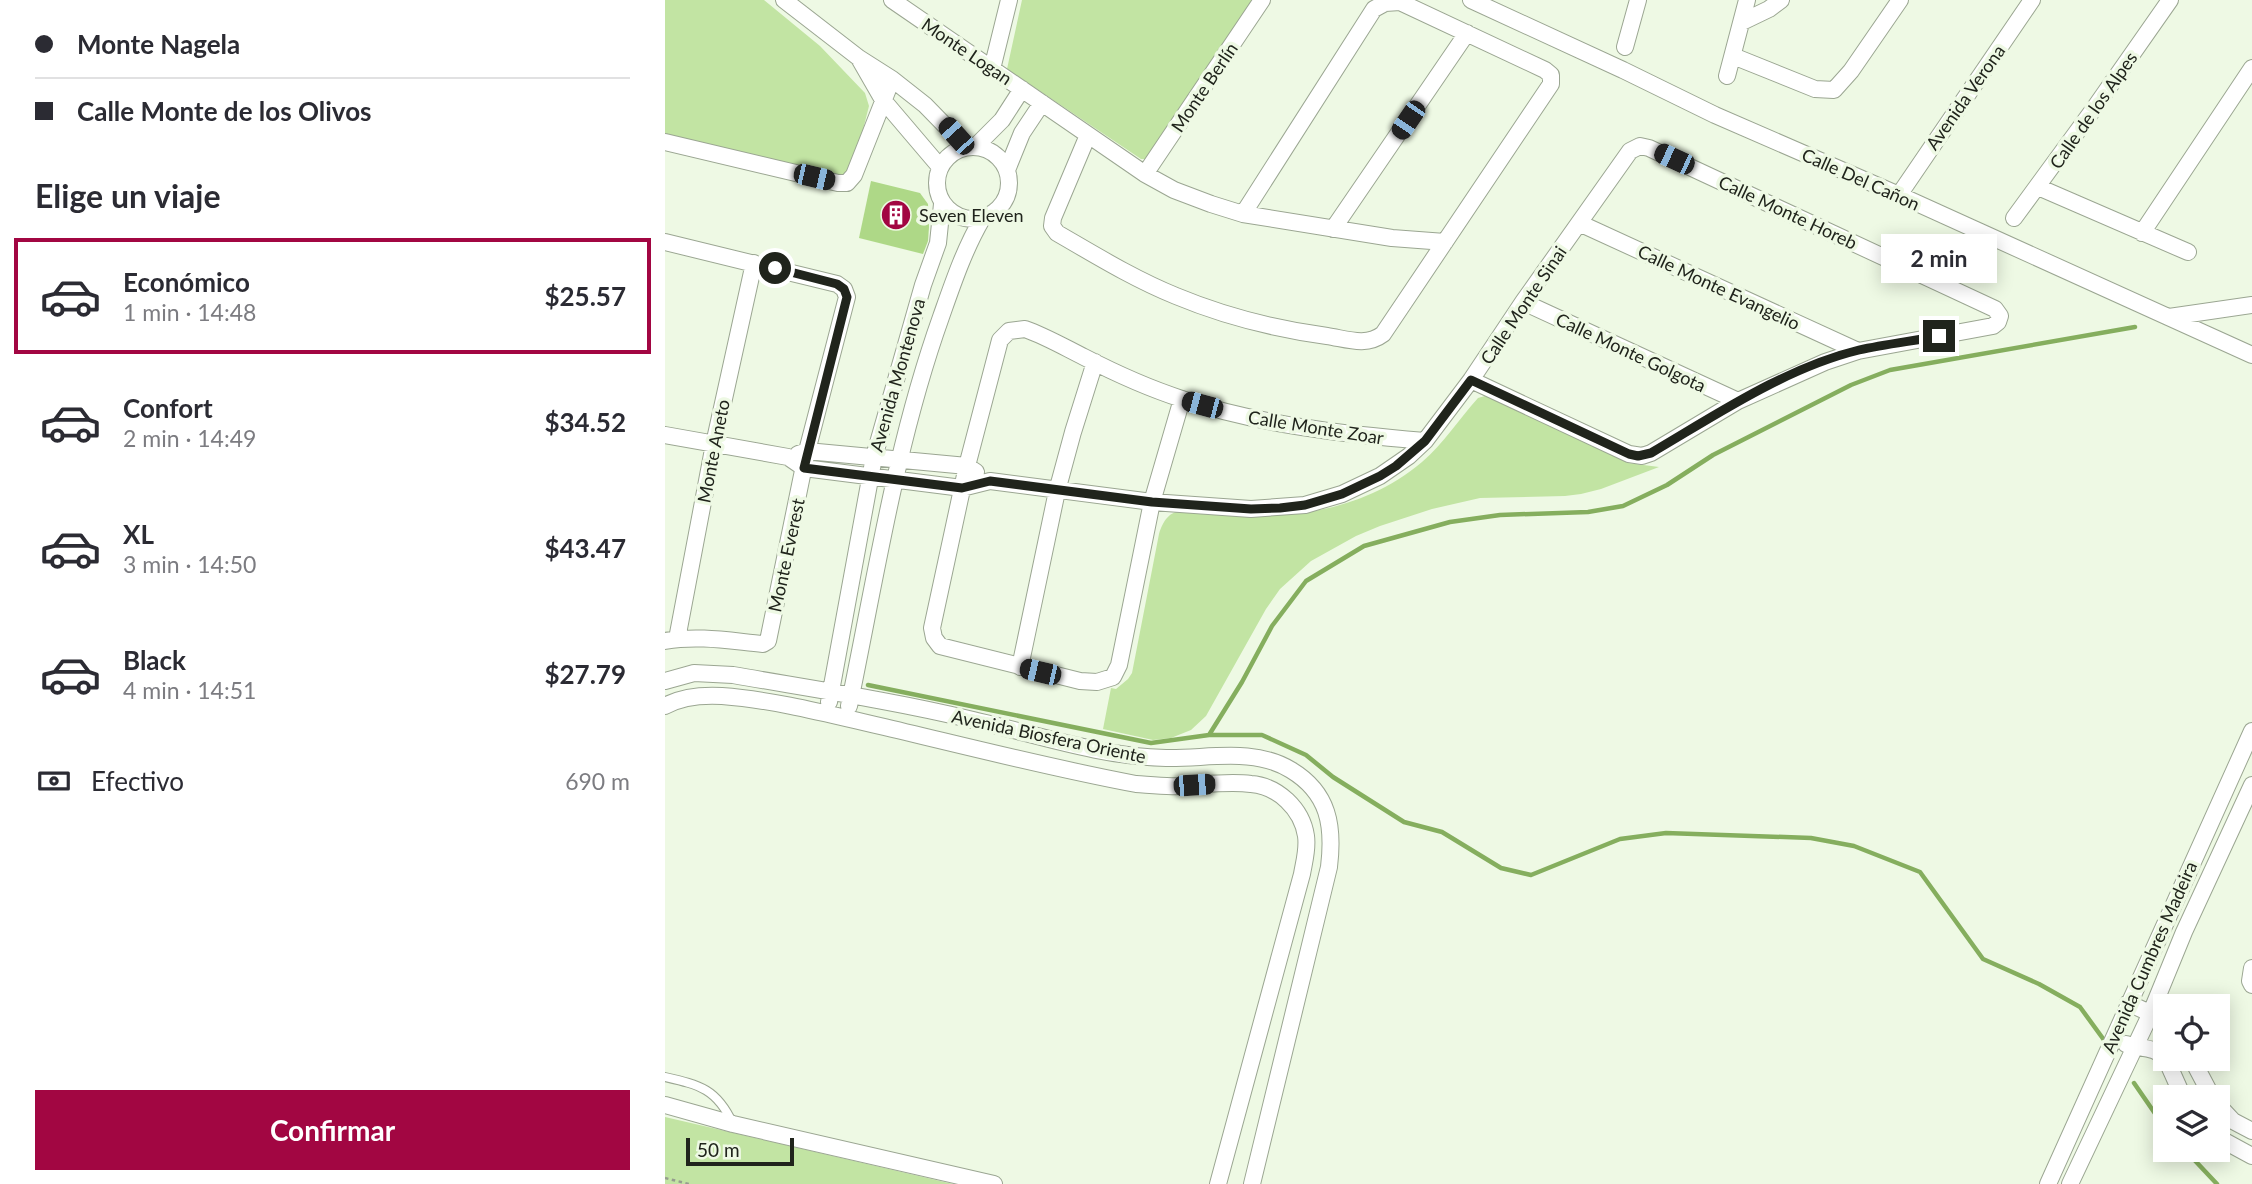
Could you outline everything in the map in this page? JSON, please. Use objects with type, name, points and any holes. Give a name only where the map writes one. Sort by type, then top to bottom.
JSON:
[{"type":"street","points":[[784,0],[859,58],[892,79],[971,147],[995,154],[1007,170],[1009,180],[1005,200],[999,209],[982,219],[960,217],[942,204],[936,186],[940,167],[955,151],[971,147],[1002,120],[1021,89]]},
{"type":"street","name":"Monte Logan","points":[[892,0],[909,5],[992,69],[1145,174],[1174,190],[1243,214],[1392,238],[1445,242]]},
{"type":"street","points":[[992,69],[1009,0]]},
{"type":"street","name":"Monte Berlín","points":[[1145,174],[1262,0]]},
{"type":"street","name":"Calle Del Cañon","points":[[1471,0],[1715,115],[2252,355]]},
{"type":"street","points":[[1727,76],[1747,0]]},
{"type":"street","points":[[1742,22],[1781,0]]},
{"type":"street","points":[[1733,56],[1815,89],[1834,90],[1846,79],[1900,0]]},
{"type":"street","name":"Avenida Verona","points":[[1899,195],[2032,0]]},
{"type":"street","name":"Calle de los Alpes","points":[[2014,218],[2170,0]]},
{"type":"street","points":[[1625,47],[1636,1]]},
{"type":"street","points":[[1088,135],[1053,218],[1052,226],[1057,233],[1110,264],[1176,296],[1245,320],[1309,334],[1363,342],[1374,341],[1384,334],[1551,84],[1551,75],[1400,2],[1385,3],[1374,9],[1243,214]]},
{"type":"street","points":[[1333,229],[1467,33]]},
{"type":"street","points":[[859,58],[883,100],[940,167]]},
{"type":"street","points":[[2142,233],[2252,68]]},
{"type":"street","points":[[665,142],[843,183],[851,180],[854,175],[892,79]]},
{"type":"street","points":[[1007,170],[1022,134],[1042,103]]},
{"type":"street","name":"Calle Monte Sinai","points":[[990,481],[1152,502],[1251,509],[1305,505],[1342,494],[1380,476],[1425,441],[1471,380],[1630,151],[1645,146]]},
{"type":"street","name":"Calle Monte Horeb","points":[[1645,146],[1995,309],[1999,314],[2000,319],[1993,326],[1858,351]]},
{"type":"street","points":[[2038,187],[2188,252]]},
{"type":"street","name":"Avenida Montenova","points":[[827,714],[874,457],[909,332],[938,243],[942,204]]},
{"type":"street","name":"Avenida Montenova","points":[[846,719],[898,460],[925,360],[965,249],[982,219]]},
{"type":"street","name":"Calle Monte Evangelio","points":[[1579,223],[1858,351]]},
{"type":"street","points":[[665,242],[754,263]]},
{"type":"street","name":"Monte Everest","points":[[671,640],[718,639],[760,644],[768,641],[807,451],[847,297],[844,289],[837,284],[754,263]]},
{"type":"street","name":"Monte Aneto","points":[[671,640],[754,263]]},
{"type":"street","name":"Calle Monte Golgota","points":[[1524,302],[1738,401]]},
{"type":"street","points":[[2169,317],[2252,304]]},
{"type":"street","name":"Calle Monte Zoar","points":[[967,466],[1000,341],[1005,333],[1014,329],[1034,332],[1095,362],[1182,399],[1293,426],[1425,441]]},
{"type":"street","points":[[1471,380],[1629,454],[1642,456],[1738,401],[1788,377],[1858,351]]},
{"type":"street","points":[[1020,667],[1057,491],[1095,362]]},
{"type":"street","points":[[967,466],[932,628],[936,643],[944,649],[1020,667],[1090,682],[1103,681],[1113,677],[1119,665],[1152,502],[1182,399]]},
{"type":"street","points":[[665,435],[788,457],[804,468],[962,488],[990,481]]},
{"type":"street","points":[[788,457],[807,451],[967,466],[990,481]]},
{"type":"street","name":"Avenida Biosfera Oriente","points":[[665,681],[694,673],[712,673],[972,719],[1111,752],[1165,758],[1238,757],[1273,762],[1290,769],[1307,781],[1318,794],[1331,828],[1329,867],[1252,1184]]},
{"type":"street","name":"Avenida Biosfera Oriente","points":[[665,706],[683,699],[720,696],[827,714],[1136,784],[1253,784],[1278,793],[1302,820],[1306,838],[1302,874],[1218,1184]]},
{"type":"street","name":"Avenida Cumbres Madeira","points":[[2048,1184],[2252,731]]},
{"type":"street","name":"Avenida Cumbres Madeira","points":[[2165,994],[2184,932],[2252,785]]},
{"type":"street","points":[[2252,968],[2252,985]]},
{"type":"street","points":[[2128,1003],[2153,1016]]},
{"type":"street","name":"Avenida Cumbres Madeira","points":[[2070,1184],[2134,1046],[2153,1023]]},
{"type":"street","points":[[2112,1039],[2153,1049]]},
{"type":"street","points":[[665,1105],[733,1124],[994,1184]]},
{"type":"street","points":[[2230,1117],[2252,1131]]},
{"type":"street","points":[[2230,1143],[2252,1156]]},
{"type":"lane","points":[[665,1077],[710,1091],[726,1109],[733,1124]]},
{"type":"path","points":[[665,1178],[689,1184]]},
{"type":"green space","points":[[665,0],[764,0],[820,46],[865,93],[869,106],[853,169],[839,177],[665,136]]},
{"type":"green space","points":[[1022,0],[1253,0],[1148,159],[1141,159],[1007,69]]},
{"type":"green space","points":[[1485,396],[1502,401],[1628,463],[1659,467],[1581,494],[1480,498],[1432,509],[1356,536],[1311,561],[1280,589],[1206,716],[1191,730],[1171,738],[1153,740],[1103,729],[1111,688],[1116,689],[1132,673],[1159,534],[1170,515],[1183,511],[1282,515],[1356,500],[1401,478],[1422,462],[1478,398]]},
{"type":"green space","points":[[665,1117],[953,1184],[665,1184]]},
{"type":"building","name":"Seven Eleven","points":[[871,181],[920,193],[928,204],[928,241],[923,254],[859,238]]},
{"type":"waterway","points":[[1209,735],[1272,626],[1306,581],[1364,546],[1450,522],[1500,515],[1588,512],[1623,506],[1667,485],[1713,455],[1851,385],[1890,370],[2135,327]]},
{"type":"waterway","points":[[868,685],[1151,743],[1209,735],[1262,735],[1306,755],[1333,777],[1404,822],[1442,832],[1501,868],[1531,875],[1620,839],[1666,833],[1811,838],[1854,846],[1920,872],[1983,959],[2039,984],[2080,1007],[2104,1040]]},
{"type":"waterway","points":[[2134,1083],[2153,1111]]},
{"type":"waterway","points":[[2196,1162],[2217,1184]]},
{"type":"place","name":"Seven Eleven","points":[[896,215]]},
{"type":"route","points":[[775,268],[837,284],[844,289],[847,297],[804,468],[962,488],[990,481],[1152,502],[1251,509],[1305,505],[1342,494],[1380,476],[1425,441],[1471,380],[1629,454],[1642,456],[1738,401],[1825,362],[1858,351],[1939,336]]}]
